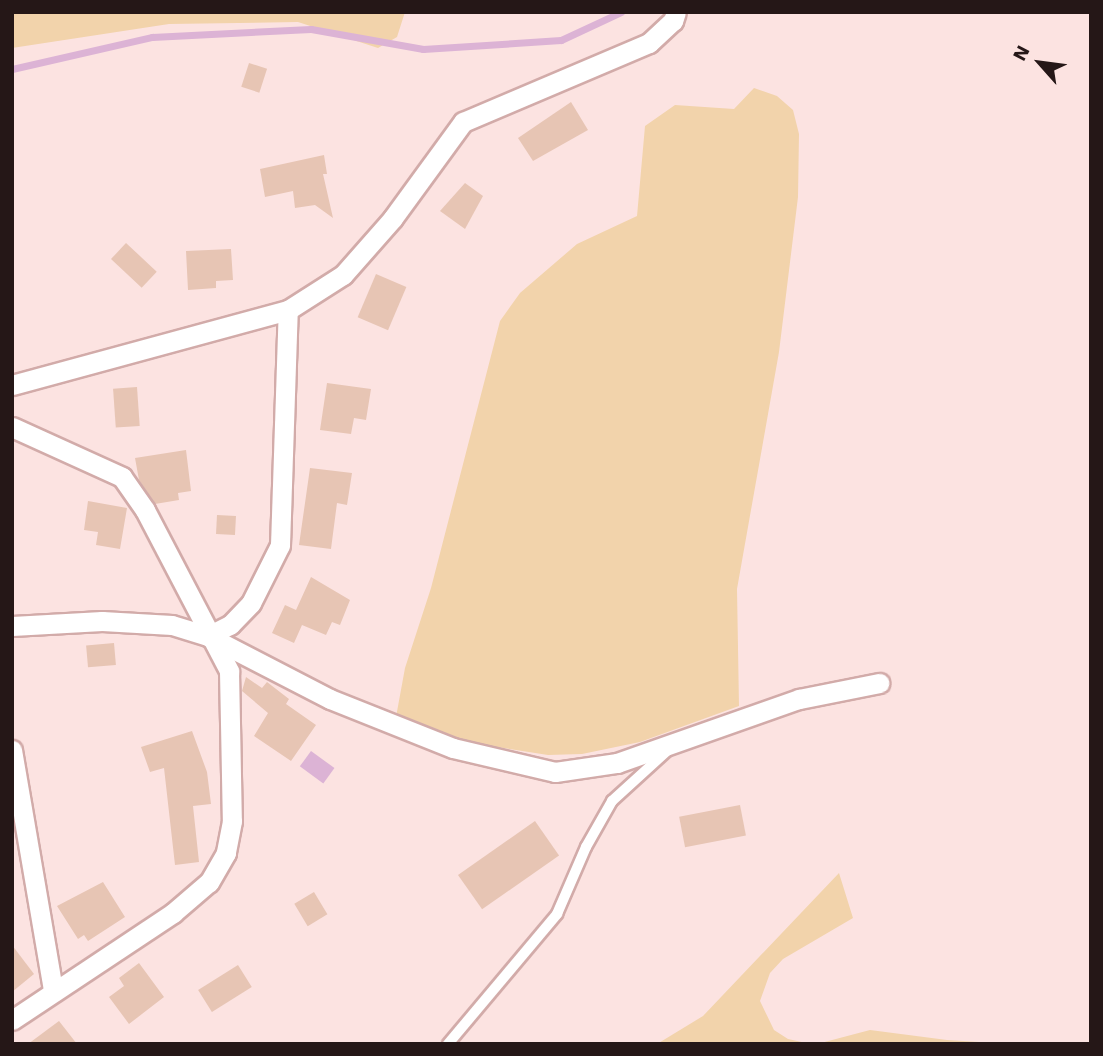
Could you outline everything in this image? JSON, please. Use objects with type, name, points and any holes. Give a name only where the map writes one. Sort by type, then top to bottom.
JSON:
[{"type":"street","points":[[12,385],[288,310],[343,275],[393,218],[463,122],[649,43],[673,21],[676,12]]},
{"type":"street","points":[[208,636],[230,625],[251,603],[280,545],[288,310]]},
{"type":"street","points":[[12,426],[122,477],[145,510],[208,636],[229,671],[232,821],[226,853],[209,882],[173,913],[52,990],[12,1020]]},
{"type":"street","points":[[12,626],[103,621],[172,625],[208,636],[330,699],[466,751],[555,772],[617,763],[670,748],[799,699],[879,683]]},
{"type":"street","points":[[12,750],[18,815],[52,990]]},
{"type":"lane","points":[[448,1044],[557,914],[586,847],[612,801],[670,748]]},
{"type":"shaded area","points":[[12,12],[405,12],[397,37],[378,48],[298,22],[169,24],[12,48]]},
{"type":"shaded area","points":[[754,88],[777,96],[793,110],[799,134],[798,197],[779,352],[737,589],[739,706],[640,742],[582,754],[548,755],[452,740],[396,717],[405,668],[431,588],[500,321],[520,293],[577,244],[637,216],[645,126],[675,105],[734,109]]},
{"type":"shaded area","points":[[311,751],[334,768],[323,783],[300,766]]},
{"type":"shaded area","points":[[839,873],[853,918],[783,959],[770,973],[760,1001],[774,1030],[788,1039],[811,1044],[657,1044],[703,1016]]},
{"type":"shaded area","points":[[870,1030],[947,1040],[1011,1044],[817,1044]]},
{"type":"building","points":[[249,63],[267,69],[259,93],[241,87]]},
{"type":"building","points":[[571,102],[588,130],[533,161],[518,138]]},
{"type":"building","points":[[324,155],[327,174],[323,174],[333,218],[315,205],[295,208],[293,191],[265,197],[260,169]]},
{"type":"building","points":[[465,183],[483,196],[465,229],[440,211]]},
{"type":"building","points":[[126,243],[157,272],[142,288],[111,259]]},
{"type":"building","points":[[231,249],[233,280],[216,281],[216,288],[188,290],[186,251]]},
{"type":"building","points":[[376,274],[406,287],[388,330],[358,317]]},
{"type":"building","points":[[327,383],[371,389],[366,420],[354,418],[351,434],[320,430]]},
{"type":"building","points":[[137,387],[140,426],[116,428],[113,389]]},
{"type":"building","points":[[186,450],[191,491],[178,493],[179,500],[155,504],[139,480],[135,458]]},
{"type":"building","points":[[310,468],[352,473],[347,505],[337,503],[331,549],[299,545]]},
{"type":"building","points":[[88,501],[127,508],[120,549],[96,545],[98,532],[84,530]]},
{"type":"building","points":[[217,515],[236,516],[235,535],[216,534]]},
{"type":"building","points":[[311,577],[350,600],[340,625],[332,622],[326,635],[302,625],[294,643],[272,633],[285,605],[296,610]]},
{"type":"building","points":[[114,643],[116,665],[88,667],[86,645]]},
{"type":"building","points":[[246,677],[262,688],[267,682],[289,699],[286,704],[316,725],[291,761],[254,736],[268,713],[242,691]]},
{"type":"building","points":[[192,731],[207,772],[211,804],[193,806],[199,862],[175,865],[164,768],[150,772],[141,747]]},
{"type":"building","points":[[740,805],[746,835],[685,847],[679,817]]},
{"type":"building","points":[[535,821],[559,855],[482,909],[458,875]]},
{"type":"building","points":[[103,882],[125,917],[88,941],[84,935],[78,939],[57,906]]},
{"type":"building","points":[[314,892],[327,914],[308,926],[294,904]]},
{"type":"building","points":[[12,945],[34,974],[12,992]]},
{"type":"building","points":[[139,963],[164,997],[129,1024],[109,997],[124,986],[119,978]]},
{"type":"building","points":[[238,965],[252,987],[212,1012],[198,990]]},
{"type":"building","points":[[59,1021],[77,1044],[28,1044]]},
{"type":"waterway","points":[[12,69],[152,37],[311,29],[423,49],[561,40],[621,12]]}]
